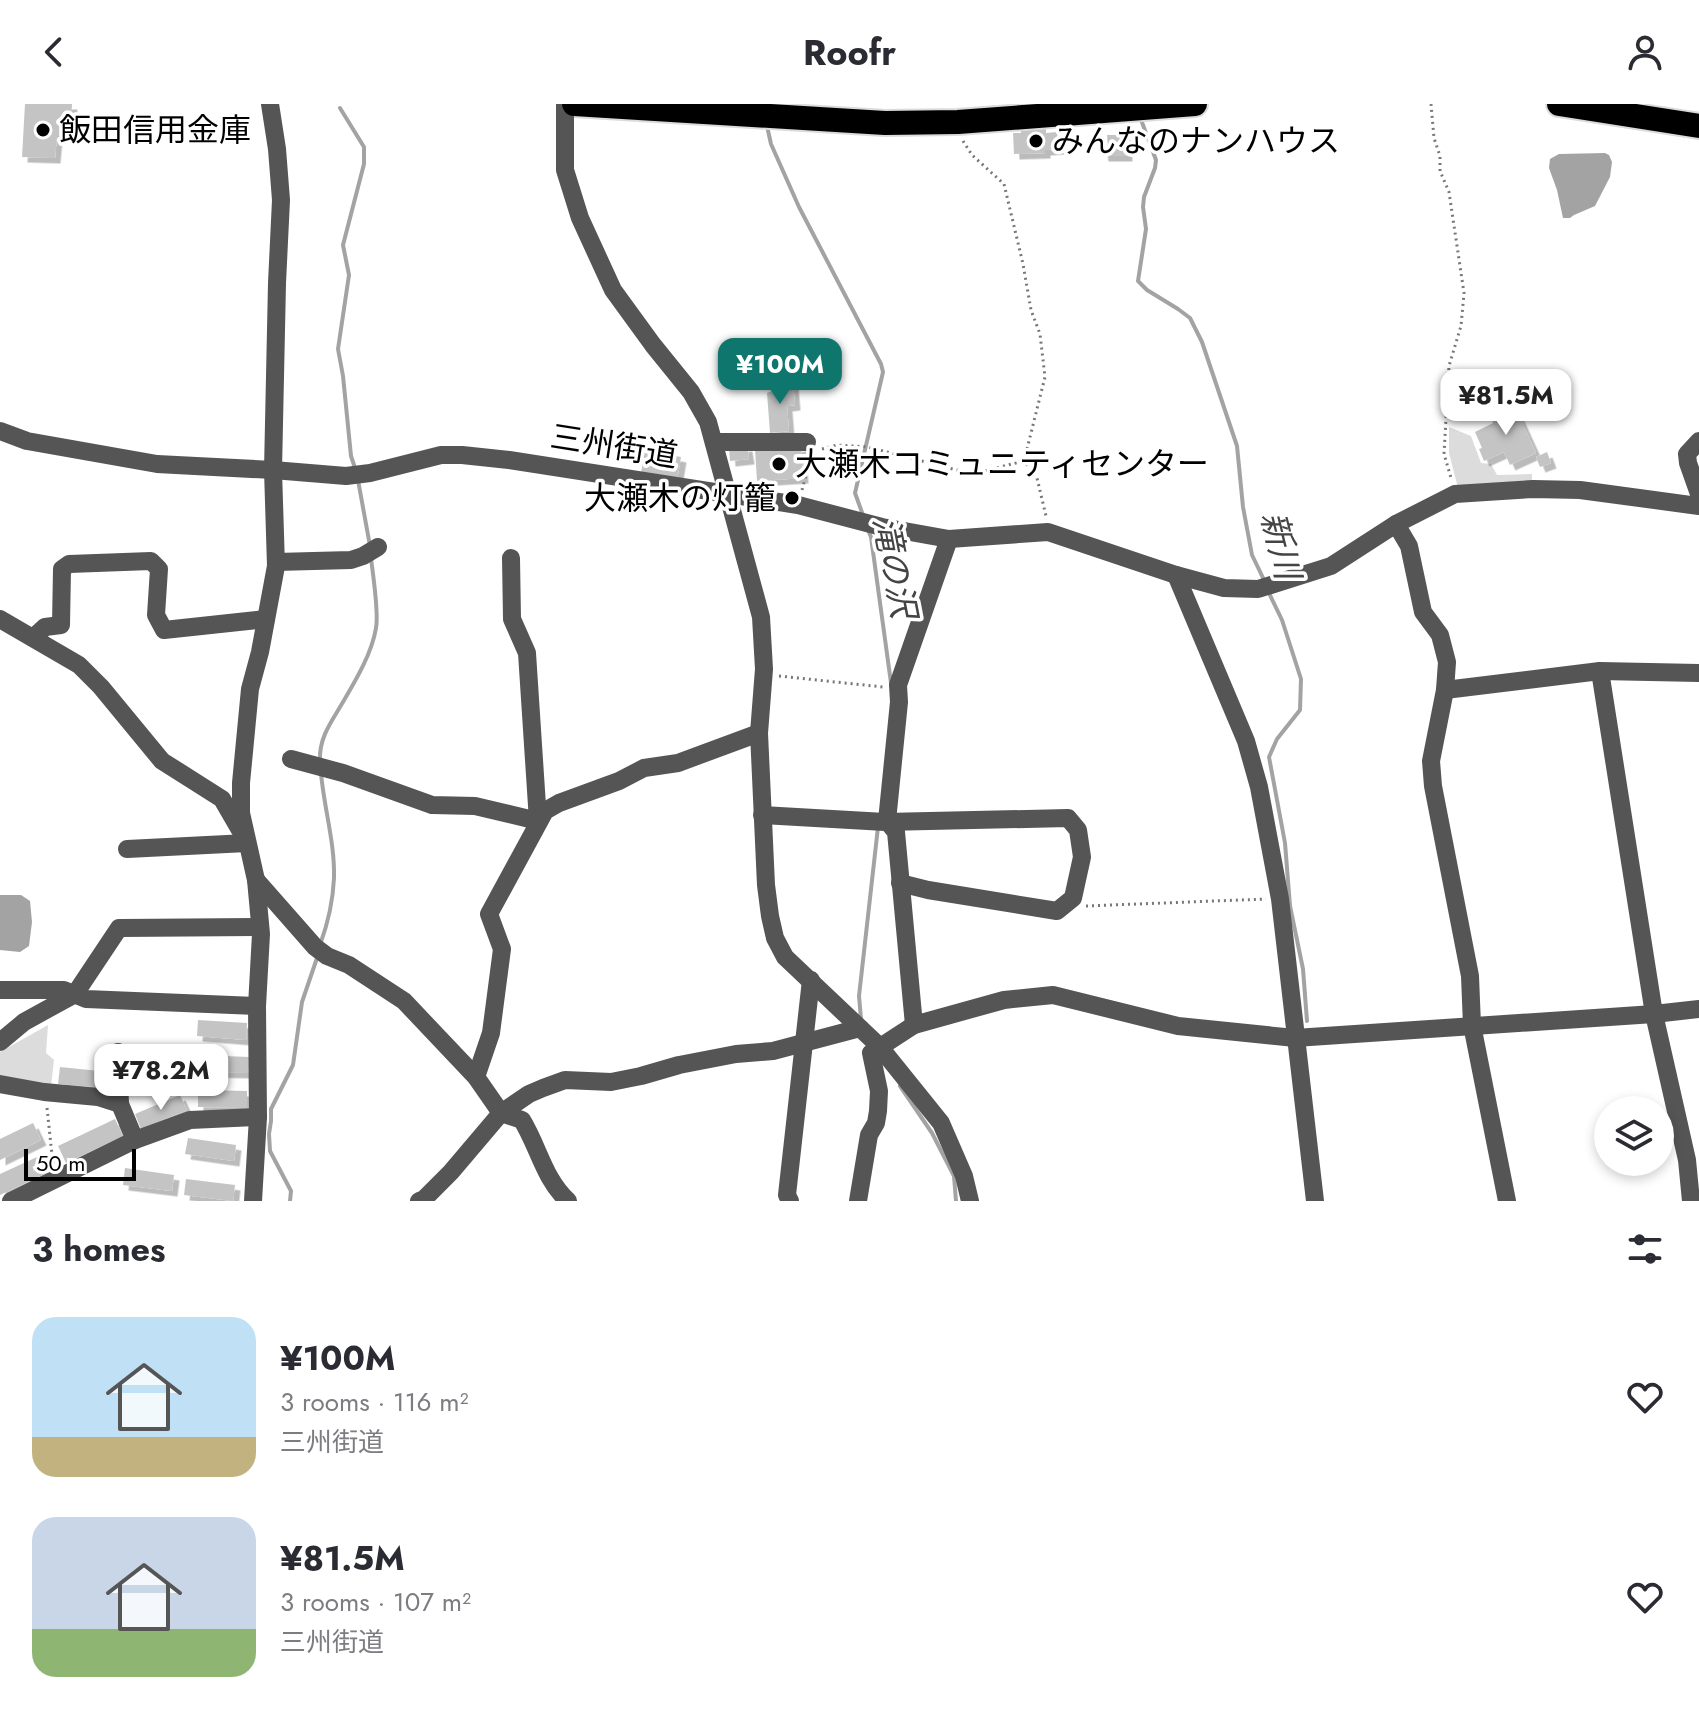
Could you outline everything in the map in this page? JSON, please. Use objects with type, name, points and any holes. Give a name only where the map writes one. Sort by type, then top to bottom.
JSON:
[{"type":"highway","points":[[574,104],[669,107],[885,123],[958,122],[1195,104]]},
{"type":"highway","points":[[1559,104],[1627,109],[1699,126]]},
{"type":"street","points":[[253,1201],[258,1117],[260,927],[256,880],[241,813],[241,783],[250,689],[276,562],[273,470],[281,200],[270,104]]},
{"type":"street","points":[[565,104],[565,170],[580,218],[613,290],[691,392],[708,422],[761,617],[763,674],[759,733],[762,815],[766,885],[775,938],[785,957],[879,1046],[941,1123],[964,1176],[970,1201]]},
{"type":"street","name":"三州街道","points":[[0,431],[27,441],[145,463],[357,474],[441,455],[509,460],[798,505],[876,526],[949,539]]},
{"type":"street","points":[[1699,441],[1687,454],[1699,494]]},
{"type":"street","points":[[714,442],[807,442]]},
{"type":"street","points":[[880,821],[899,702],[898,685],[949,539],[1048,532],[1176,575],[1224,588],[1258,589],[1331,566],[1396,524],[1455,494],[1533,489],[1580,490],[1699,506]]},
{"type":"street","points":[[1396,524],[1409,546],[1423,612],[1440,635],[1447,662],[1445,690],[1431,761],[1433,786],[1470,976],[1472,1025],[1507,1201]]},
{"type":"street","points":[[276,562],[351,560],[372,550]]},
{"type":"street","points":[[511,558],[512,619],[527,653],[538,821]]},
{"type":"street","points":[[33,638],[45,627],[61,625],[62,569],[69,564],[151,561],[159,569],[156,615],[164,630],[266,619]]},
{"type":"street","points":[[1176,575],[1246,741],[1259,787],[1280,899],[1315,1201]]},
{"type":"street","points":[[0,619],[79,665],[162,761],[222,799],[247,843]]},
{"type":"street","points":[[1445,690],[1600,671],[1699,673]]},
{"type":"street","points":[[1600,671],[1654,1014],[1687,1160],[1691,1201]]},
{"type":"street","points":[[476,1077],[491,1033],[502,949],[489,914],[545,811],[644,768],[678,763],[759,733]]},
{"type":"street","points":[[291,759],[432,805],[475,806],[538,821]]},
{"type":"street","points":[[762,815],[880,821],[1068,818],[1078,830],[1082,857],[1073,898],[1057,911],[900,883]]},
{"type":"street","points":[[880,821],[896,832],[914,1025]]},
{"type":"street","points":[[127,849],[247,843]]},
{"type":"street","points":[[256,880],[320,951],[349,965],[404,1001],[476,1077],[501,1113],[522,1120],[534,1140],[546,1173],[556,1190],[568,1201]]},
{"type":"street","points":[[0,1042],[24,1022],[75,994],[119,928],[260,927]]},
{"type":"street","points":[[790,1201],[787,1195],[811,980]]},
{"type":"street","points":[[0,990],[64,990],[86,999],[257,1006]]},
{"type":"street","points":[[858,1201],[869,1135],[878,1111],[879,1091],[871,1053],[914,1025],[1004,1000],[1053,995],[1178,1026],[1295,1038],[1699,1009]]},
{"type":"street","points":[[419,1201],[451,1172],[501,1113],[529,1094],[565,1080],[611,1082],[736,1054],[773,1051],[860,1028]]},
{"type":"street","points":[[118,1052],[120,1104],[135,1140]]},
{"type":"street","points":[[0,1084],[98,1097],[120,1104]]},
{"type":"street","points":[[24,1199],[54,1180],[135,1140],[190,1120],[258,1117]]},
{"type":"path","points":[[1431,104],[1434,138],[1440,156],[1440,171],[1449,192],[1464,293],[1461,326],[1449,366],[1444,454],[1455,494]]},
{"type":"path","points":[[958,122],[962,139],[972,155],[1004,184],[1031,310],[1040,334],[1045,377],[1024,461]]},
{"type":"path","points":[[798,505],[809,464],[817,450],[837,445],[868,447],[972,474],[1024,461]]},
{"type":"path","points":[[1024,461],[1037,478],[1048,532]]},
{"type":"path","points":[[763,674],[884,687]]},
{"type":"path","points":[[1073,898],[1084,906],[1280,899]]},
{"type":"path","points":[[44,1092],[54,1180]]},
{"type":"shaded area","points":[[1605,153],[1612,162],[1610,177],[1595,206],[1570,218],[1563,218],[1549,168],[1550,159],[1559,154]]},
{"type":"shaded area","points":[[1449,427],[1471,436],[1481,463],[1491,464],[1497,475],[1532,474],[1532,483],[1458,488],[1449,453]]},
{"type":"shaded area","points":[[0,895],[21,895],[30,901],[32,922],[29,946],[20,952],[0,950]]},
{"type":"shaded area","points":[[48,1025],[46,1053],[54,1060],[51,1086],[0,1082],[0,1052]]},
{"type":"building","name":"飯田信用金庫","points":[[25,104],[72,104],[71,121],[57,136],[55,158],[22,157]]},
{"type":"building","name":"みんなのナンハウス","points":[[1046,128],[1046,133],[1057,132],[1059,149],[1045,150],[1045,153],[1014,154],[1013,133],[1021,133],[1021,129]]},
{"type":"building","points":[[1107,135],[1126,135],[1127,156],[1103,156],[1102,149],[1108,148]]},
{"type":"building","points":[[793,382],[795,405],[787,406],[789,431],[770,433],[767,393],[772,391],[772,383]]},
{"type":"building","points":[[1514,405],[1536,453],[1510,465],[1504,452],[1484,461],[1475,432],[1493,423],[1490,416]]},
{"type":"building","points":[[747,446],[749,459],[730,461],[729,448]]},
{"type":"building","name":"大瀬木コミュニティセンター","points":[[801,446],[803,478],[757,481],[755,449]]},
{"type":"building","points":[[645,450],[681,457],[677,480],[641,473]]},
{"type":"building","points":[[1547,452],[1551,463],[1540,467],[1536,457]]},
{"type":"building","points":[[198,1020],[247,1023],[246,1040],[197,1036]]},
{"type":"building","points":[[200,1055],[249,1057],[248,1073],[199,1072]]},
{"type":"building","points":[[131,1063],[180,1064],[180,1080],[131,1079]]},
{"type":"building","points":[[60,1067],[109,1072],[107,1088],[58,1084]]},
{"type":"building","points":[[198,1090],[247,1091],[247,1108],[198,1107]]},
{"type":"building","points":[[180,1095],[187,1110],[141,1129],[135,1114]]},
{"type":"building","points":[[115,1119],[123,1136],[66,1163],[58,1146]]},
{"type":"building","points":[[33,1123],[41,1140],[0,1160],[0,1139]]},
{"type":"building","points":[[188,1138],[236,1145],[234,1161],[185,1154]]},
{"type":"building","points":[[37,1157],[45,1174],[0,1195],[0,1174]]},
{"type":"building","points":[[125,1168],[174,1175],[172,1191],[123,1185]]},
{"type":"building","points":[[186,1179],[235,1185],[233,1201],[184,1195]]},
{"type":"waterway","points":[[340,108],[364,147],[364,164],[343,245],[349,275],[338,349],[351,456],[356,471]]},
{"type":"waterway","name":"新川","points":[[1140,117],[1156,160],[1144,197],[1146,229],[1138,281],[1190,318],[1202,342],[1237,446],[1252,555],[1265,582]]},
{"type":"waterway","name":"滝の沢","points":[[767,126],[771,144],[799,207],[883,372],[855,493],[864,518]]},
{"type":"waterway","points":[[358,480],[370,546]]},
{"type":"waterway","name":"滝の沢","points":[[868,530],[891,683]]},
{"type":"waterway","points":[[320,760],[327,730],[358,676],[374,637],[377,613],[371,558]]},
{"type":"waterway","name":"新川","points":[[1268,591],[1282,620],[1301,679],[1300,710],[1277,739],[1269,757],[1285,843],[1290,906],[1303,969],[1307,1021]]},
{"type":"waterway","points":[[320,945],[330,912],[334,878],[321,773]]},
{"type":"waterway","name":"滝の沢","points":[[861,1019],[859,996],[878,827]]},
{"type":"waterway","points":[[290,1201],[291,1191],[270,1151],[271,1109],[293,1065],[302,1002],[317,958]]},
{"type":"waterway","name":"滝の沢","points":[[900,1086],[932,1133],[954,1176],[956,1201]]},
{"type":"place","name":"飯田信用金庫","points":[[43,130]]},
{"type":"place","name":"みんなのナンハウス","points":[[1036,141]]},
{"type":"place","name":"大瀬木コミュニティセンター","points":[[779,464]]},
{"type":"place","name":"大瀬木の灯籠","points":[[792,498]]}]
